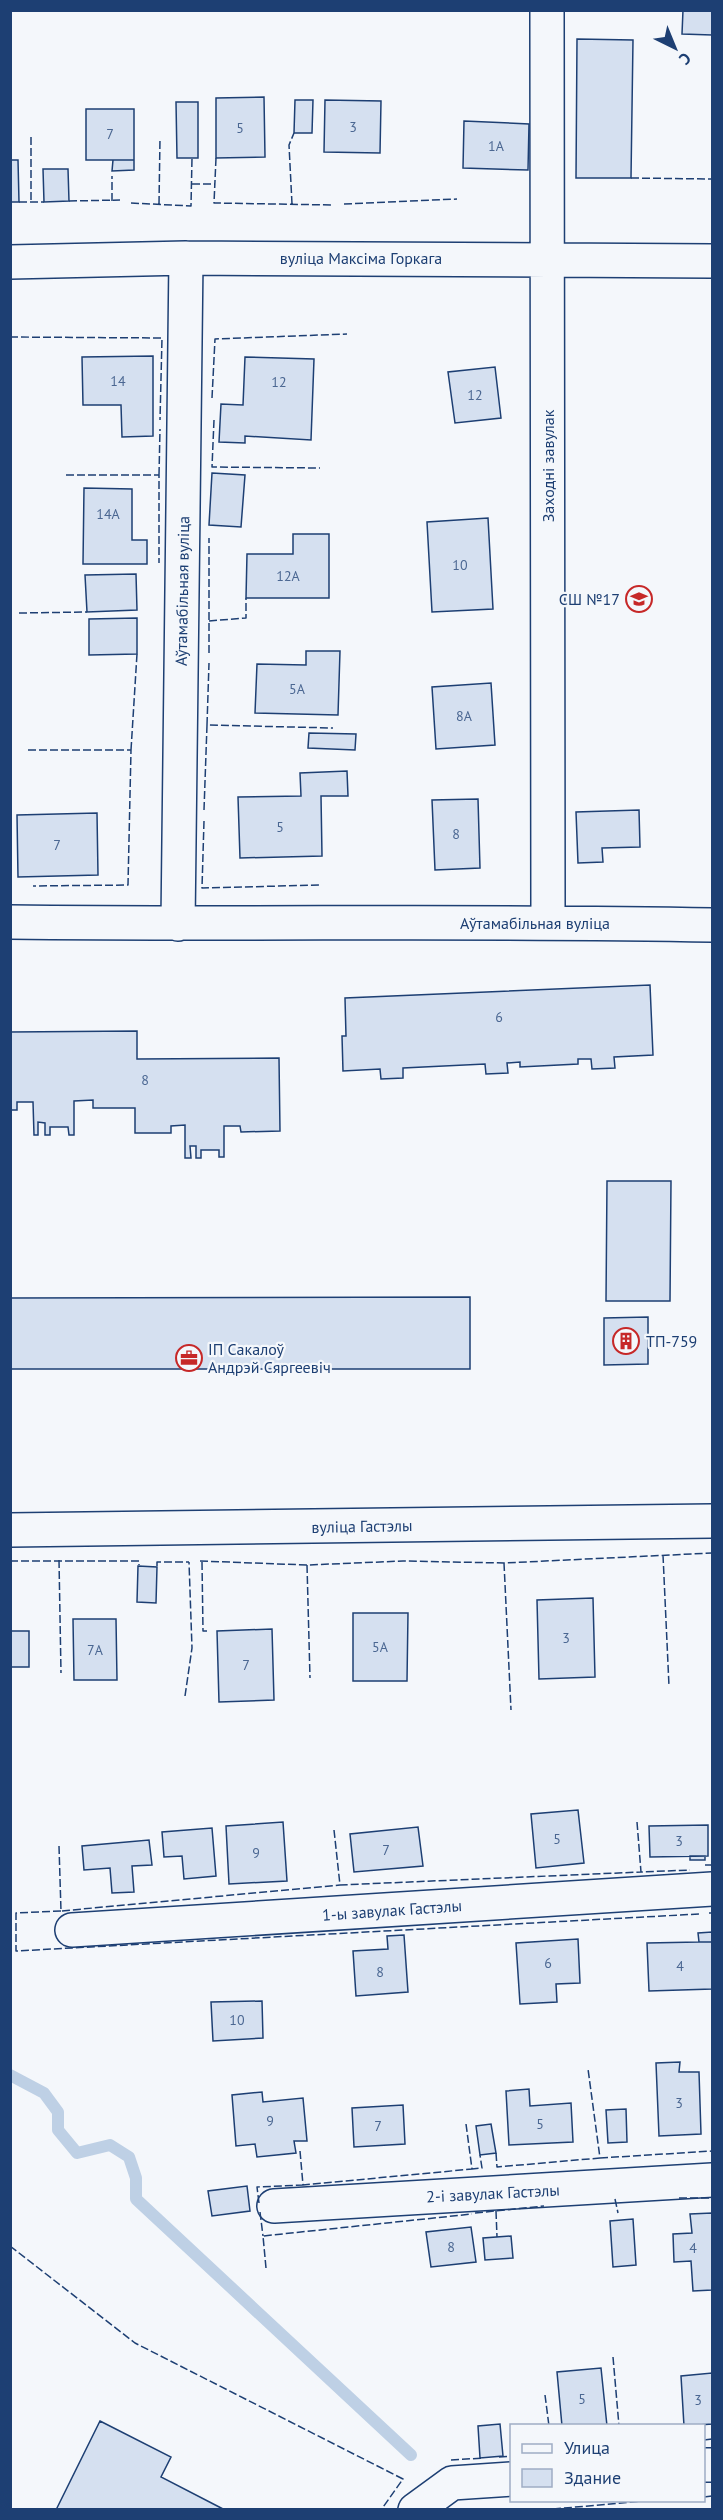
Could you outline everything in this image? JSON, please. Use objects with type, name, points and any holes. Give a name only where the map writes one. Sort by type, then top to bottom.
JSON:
[{"type":"street","name":"Заходні завулак","points":[[547,10],[548,922]]},
{"type":"street","name":"вуліца Максіма Горкага","points":[[10,262],[186,258],[712,261]]},
{"type":"street","name":"Аўтамабільная вуліца","points":[[178,924],[186,258]]},
{"type":"street","name":"Аўтамабільная вуліца","points":[[10,922],[178,924],[548,922],[712,925]]},
{"type":"street","name":"вуліца Гастэлы","points":[[10,1530],[712,1521]]},
{"type":"street","name":"1-ы завулак Гастэлы","points":[[72,1930],[712,1889]]},
{"type":"street","name":"2-і завулак Гастэлы","points":[[274,2206],[712,2180]]},
{"type":"street","points":[[415,2510],[452,2483],[510,2479]]},
{"type":"building","points":[[683,10],[712,10],[712,35],[682,34]]},
{"type":"building","points":[[577,39],[633,40],[631,178],[576,178]]},
{"type":"building","points":[[264,97],[265,157],[216,158],[216,98]]},
{"type":"building","points":[[295,100],[313,100],[312,133],[294,133]]},
{"type":"building","points":[[325,100],[381,101],[380,153],[324,152]]},
{"type":"building","points":[[176,102],[198,102],[198,158],[177,158]]},
{"type":"building","points":[[86,109],[134,109],[134,160],[86,160]]},
{"type":"building","points":[[464,121],[529,124],[528,170],[463,168]]},
{"type":"building","points":[[10,160],[18,160],[19,202],[10,202]]},
{"type":"building","points":[[113,160],[134,160],[134,170],[112,171]]},
{"type":"building","points":[[43,169],[68,169],[69,201],[44,202]]},
{"type":"building","points":[[153,356],[153,436],[122,437],[121,405],[83,405],[82,357]]},
{"type":"building","points":[[245,357],[314,359],[311,440],[245,436],[245,443],[219,442],[221,404],[243,405]]},
{"type":"building","points":[[495,367],[501,418],[455,423],[448,372]]},
{"type":"building","points":[[212,473],[245,475],[241,527],[209,525]]},
{"type":"building","points":[[84,488],[132,489],[132,540],[147,540],[147,564],[83,564]]},
{"type":"building","points":[[488,518],[493,609],[432,612],[427,522]]},
{"type":"building","points":[[293,534],[329,534],[329,598],[246,598],[247,554],[293,554]]},
{"type":"building","points":[[136,574],[137,610],[87,612],[85,575]]},
{"type":"building","points":[[137,618],[137,654],[89,655],[89,619]]},
{"type":"building","points":[[306,651],[340,651],[338,715],[255,713],[257,664],[306,665]]},
{"type":"building","points":[[491,683],[495,745],[436,749],[432,687]]},
{"type":"building","points":[[309,733],[356,734],[355,750],[308,748]]},
{"type":"building","points":[[347,771],[348,796],[321,796],[322,856],[240,858],[238,797],[301,796],[300,773]]},
{"type":"building","points":[[478,799],[480,868],[435,870],[432,800]]},
{"type":"building","points":[[639,810],[640,847],[602,848],[603,862],[578,863],[576,812]]},
{"type":"building","points":[[97,813],[98,875],[18,877],[17,815]]},
{"type":"building","points":[[650,985],[653,1055],[614,1057],[615,1068],[592,1069],[591,1059],[578,1059],[578,1064],[520,1067],[520,1062],[507,1063],[508,1073],[486,1074],[485,1064],[403,1068],[403,1078],[381,1079],[380,1069],[343,1071],[342,1036],[346,1036],[345,998]]},
{"type":"building","points":[[137,1031],[137,1059],[279,1058],[280,1131],[241,1132],[240,1126],[224,1126],[224,1157],[219,1157],[219,1150],[201,1150],[201,1158],[196,1158],[196,1146],[190,1146],[191,1158],[185,1158],[185,1125],[171,1126],[171,1133],[135,1133],[135,1108],[93,1108],[93,1100],[74,1101],[74,1135],[69,1135],[68,1127],[50,1127],[50,1135],[45,1135],[45,1123],[38,1122],[38,1135],[34,1135],[33,1102],[17,1102],[17,1110],[10,1110],[10,1032]]},
{"type":"building","points":[[607,1181],[671,1181],[670,1301],[606,1301]]},
{"type":"building","points":[[470,1297],[470,1369],[10,1369],[10,1298]]},
{"type":"building","name":"ТП-759","points":[[648,1317],[648,1364],[604,1365],[604,1318]]},
{"type":"building","points":[[138,1566],[157,1567],[156,1603],[137,1602]]},
{"type":"building","points":[[593,1598],[595,1677],[539,1679],[537,1600]]},
{"type":"building","points":[[353,1613],[408,1613],[407,1681],[353,1681]]},
{"type":"building","points":[[73,1619],[116,1619],[117,1680],[74,1680]]},
{"type":"building","points":[[272,1629],[274,1700],[219,1702],[217,1631]]},
{"type":"building","points":[[10,1631],[29,1631],[29,1667],[10,1667]]},
{"type":"building","points":[[578,1810],[584,1863],[536,1868],[531,1814]]},
{"type":"building","points":[[283,1822],[287,1881],[229,1884],[226,1826]]},
{"type":"building","points":[[708,1825],[708,1856],[650,1857],[649,1826]]},
{"type":"building","points":[[418,1827],[423,1866],[354,1872],[350,1834]]},
{"type":"building","points":[[212,1828],[216,1876],[184,1879],[182,1856],[164,1857],[162,1832]]},
{"type":"building","points":[[149,1840],[152,1865],[132,1866],[134,1892],[112,1893],[110,1868],[84,1870],[82,1846]]},
{"type":"building","points":[[690,1856],[705,1856],[705,1860],[690,1860]]},
{"type":"building","points":[[712,1932],[712,1942],[699,1942],[698,1933]]},
{"type":"building","points":[[404,1935],[408,1992],[356,1996],[353,1951],[388,1949],[387,1936]]},
{"type":"building","points":[[578,1939],[580,1983],[556,1984],[557,2002],[520,2004],[516,1943]]},
{"type":"building","points":[[712,1942],[712,1989],[649,1991],[647,1943]]},
{"type":"building","points":[[262,2001],[263,2038],[213,2041],[211,2002]]},
{"type":"building","points":[[680,2062],[679,2072],[699,2072],[701,2134],[659,2136],[656,2063]]},
{"type":"building","points":[[529,2089],[530,2106],[571,2103],[573,2142],[509,2145],[506,2091]]},
{"type":"building","points":[[262,2092],[263,2102],[303,2098],[307,2141],[294,2141],[296,2153],[257,2157],[255,2144],[236,2146],[232,2095]]},
{"type":"building","points":[[403,2105],[405,2144],[354,2147],[352,2108]]},
{"type":"building","points":[[626,2109],[627,2142],[608,2143],[606,2110]]},
{"type":"building","points":[[491,2124],[496,2153],[480,2155],[476,2126]]},
{"type":"building","points":[[247,2186],[250,2211],[212,2216],[208,2191]]},
{"type":"building","points":[[712,2213],[712,2290],[693,2291],[691,2261],[674,2262],[673,2234],[692,2233],[690,2214]]},
{"type":"building","points":[[633,2219],[636,2265],[613,2267],[610,2221]]},
{"type":"building","points":[[471,2227],[476,2262],[431,2267],[426,2232]]},
{"type":"building","points":[[511,2236],[513,2258],[485,2260],[483,2238]]},
{"type":"building","points":[[601,2368],[607,2424],[562,2424],[557,2372]]},
{"type":"building","points":[[712,2373],[712,2424],[684,2424],[681,2376]]},
{"type":"building","points":[[100,2421],[171,2457],[161,2477],[225,2510],[56,2510]]},
{"type":"building","points":[[500,2424],[503,2456],[480,2458],[478,2426]]},
{"type":"waterway","points":[[10,2075],[44,2093],[58,2112],[58,2130],[77,2153],[110,2145],[129,2157],[136,2178],[136,2199],[411,2455]]},
{"type":"fence","points":[[292,204],[289,145],[294,133]]},
{"type":"fence","points":[[31,137],[31,201]]},
{"type":"fence","points":[[159,204],[160,138]]},
{"type":"fence","points":[[131,203],[191,206],[192,158]]},
{"type":"fence","points":[[216,158],[214,203],[332,205]]},
{"type":"fence","points":[[112,176],[112,201]]},
{"type":"fence","points":[[631,178],[712,179]]},
{"type":"fence","points":[[192,184],[215,184]]},
{"type":"fence","points":[[344,204],[457,199]]},
{"type":"fence","points":[[69,201],[120,200]]},
{"type":"fence","points":[[19,202],[44,202]]},
{"type":"fence","points":[[212,398],[215,339],[347,334]]},
{"type":"fence","points":[[10,337],[162,338],[160,420]]},
{"type":"fence","points":[[214,420],[212,467],[320,468]]},
{"type":"fence","points":[[159,475],[160,429]]},
{"type":"fence","points":[[66,475],[159,475],[159,563]]},
{"type":"fence","points":[[209,538],[209,653]]},
{"type":"fence","points":[[209,621],[246,618],[246,598]]},
{"type":"fence","points":[[19,613],[87,612]]},
{"type":"fence","points":[[131,750],[137,654]]},
{"type":"fence","points":[[207,725],[209,663]]},
{"type":"fence","points":[[204,810],[207,725],[333,728]]},
{"type":"fence","points":[[28,750],[131,750],[128,885],[33,886]]},
{"type":"fence","points":[[204,821],[202,888],[320,885]]},
{"type":"fence","points":[[200,1561],[307,1565],[403,1561],[504,1563],[712,1553]]},
{"type":"fence","points":[[663,1555],[669,1686]]},
{"type":"fence","points":[[59,1560],[61,1673]]},
{"type":"fence","points":[[10,1561],[139,1561],[139,1565]]},
{"type":"fence","points":[[157,1566],[157,1562],[189,1562]]},
{"type":"fence","points":[[185,1696],[192,1648],[189,1562]]},
{"type":"fence","points":[[202,1562],[203,1631],[207,1631]]},
{"type":"fence","points":[[504,1563],[511,1710]]},
{"type":"fence","points":[[307,1565],[310,1678]]},
{"type":"fence","points":[[637,1822],[641,1872],[690,1870]]},
{"type":"fence","points":[[334,1830],[340,1885],[641,1872]]},
{"type":"fence","points":[[59,1846],[61,1911],[340,1885]]},
{"type":"fence","points":[[705,1865],[712,1865]]},
{"type":"fence","points":[[61,1911],[16,1913],[16,1951],[699,1914]]},
{"type":"fence","points":[[496,2153],[497,2167],[600,2158],[588,2069]]},
{"type":"fence","points":[[466,2124],[472,2169],[482,2168],[480,2155]]},
{"type":"fence","points":[[300,2151],[303,2185],[472,2169]]},
{"type":"fence","points":[[600,2158],[712,2151]]},
{"type":"fence","points":[[259,2203],[257,2187],[303,2185]]},
{"type":"fence","points":[[679,2198],[712,2198]]},
{"type":"fence","points":[[615,2199],[618,2213]]},
{"type":"fence","points":[[475,2213],[544,2206]]},
{"type":"fence","points":[[496,2211],[497,2237]]},
{"type":"fence","points":[[260,2212],[263,2236]]},
{"type":"fence","points":[[266,2268],[263,2236],[472,2214]]},
{"type":"fence","points":[[10,2246],[135,2343],[403,2479],[381,2510]]},
{"type":"fence","points":[[613,2357],[619,2424]]},
{"type":"fence","points":[[545,2395],[549,2424]]},
{"type":"fence","points":[[705,2440],[712,2439]]},
{"type":"fence","points":[[499,2457],[510,2456]]},
{"type":"fence","points":[[451,2460],[484,2458]]},
{"type":"fence","points":[[705,2497],[712,2496]]},
{"type":"fence","points":[[542,2510],[633,2502]]},
{"type":"place","name":"СШ №17","points":[[639,599]]},
{"type":"place","name":"ТП-759","points":[[626,1341]]},
{"type":"place","name":"ІП Сакалоў Андрэй Сяргеевіч","points":[[189,1358]]}]
